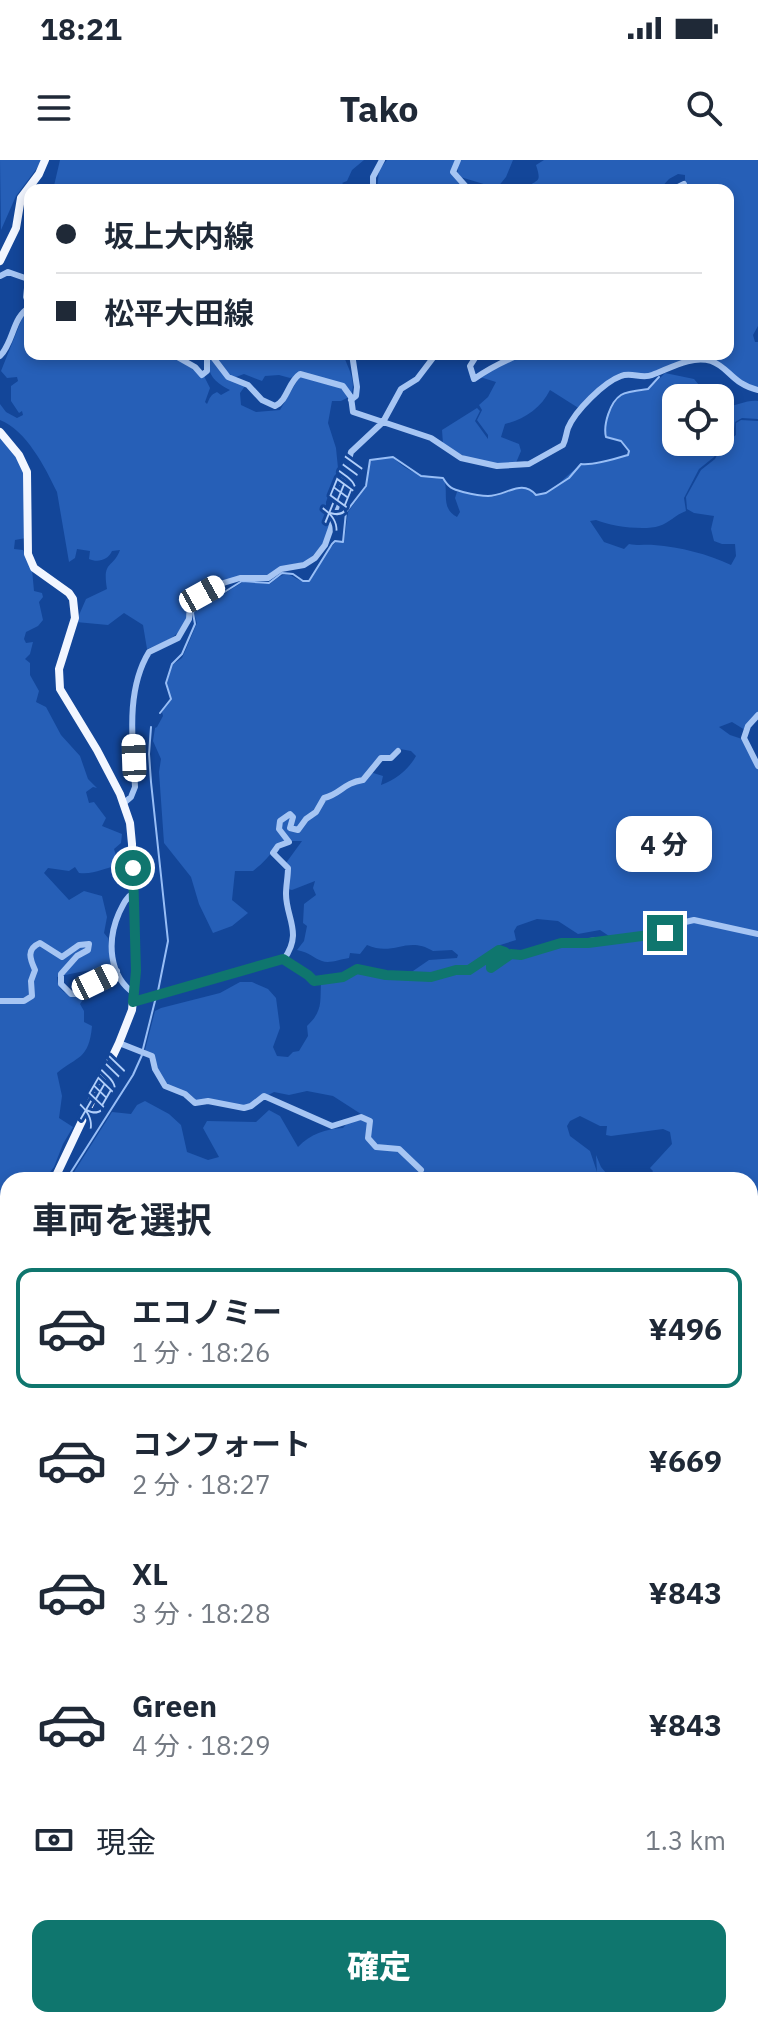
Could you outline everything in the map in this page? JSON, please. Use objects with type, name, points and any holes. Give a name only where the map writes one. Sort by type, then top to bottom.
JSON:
[{"type":"main road","points":[[34,184],[45,160]]},
{"type":"main road","points":[[0,259],[24,206]]},
{"type":"main road","points":[[0,432],[19,455],[27,472],[30,563],[39,573],[69,593],[75,605],[75,618],[59,669],[60,689],[97,750],[124,803],[131,829],[134,998],[119,1043],[58,1172]]},
{"type":"street","points":[[373,184],[373,177],[382,160]]},
{"type":"street","points":[[458,160],[453,172],[467,184]]},
{"type":"street","points":[[0,276],[8,272],[24,278]]},
{"type":"street","points":[[0,356],[15,332],[18,317],[24,312]]},
{"type":"street","points":[[178,360],[195,367],[202,375],[207,371],[207,360]]},
{"type":"street","points":[[215,360],[228,377],[248,385],[262,400],[275,406],[283,401],[294,378],[303,374],[343,386],[351,400],[353,412],[436,440],[461,458],[497,466],[529,464],[563,445],[570,425],[594,395],[623,375],[649,376],[668,367],[705,360],[715,363],[741,385],[758,390]]},
{"type":"street","points":[[351,400],[356,396],[357,387],[353,360]]},
{"type":"street","points":[[124,803],[135,787],[132,718],[137,685],[149,652],[178,638],[189,619],[190,604],[202,594],[229,581],[248,577],[268,578],[281,569],[304,565],[315,558],[325,545],[331,528],[345,482],[349,456],[383,422],[401,389],[417,379],[431,360]]},
{"type":"street","points":[[474,360],[470,366],[475,379],[484,370],[510,360]]},
{"type":"street","points":[[758,715],[748,726],[744,738],[758,766]]},
{"type":"street","points":[[134,893],[122,906],[111,935],[111,951],[117,971],[134,998],[152,998],[284,959],[293,927],[286,899],[288,868],[273,853],[278,846],[289,842],[279,829],[280,821],[290,814],[293,817],[290,828],[298,830],[316,812],[324,798],[333,796],[351,782],[363,780],[381,758],[389,758],[398,751]]},
{"type":"street","points":[[284,959],[314,981],[343,977],[357,969],[386,975],[431,977],[469,970],[499,950],[505,952],[491,963],[491,968],[511,954],[521,955],[564,943],[660,936],[670,926],[694,920],[758,934]]},
{"type":"street","points":[[0,1001],[24,1001],[32,996],[35,970],[30,953],[40,943],[62,957],[79,945],[89,944],[88,950],[77,956],[61,974],[61,984],[71,994],[79,994],[117,971]]},
{"type":"street","points":[[119,1043],[147,1053],[153,1058],[155,1069],[165,1086],[185,1094],[195,1103],[208,1101],[244,1108],[264,1096],[332,1126],[361,1117],[370,1121],[368,1138],[376,1147],[399,1149],[421,1170]]},
{"type":"shaded area","points":[[0,160],[43,160],[16,196],[1,230]]},
{"type":"shaded area","points":[[60,160],[364,160],[352,170],[343,184],[54,184]]},
{"type":"shaded area","points":[[387,160],[457,160],[452,169],[463,184],[378,184],[379,170]]},
{"type":"shaded area","points":[[459,160],[513,160],[500,184],[484,184],[457,176]]},
{"type":"shaded area","points":[[544,160],[758,160],[758,326],[753,335],[755,342],[758,342],[758,389],[737,380],[707,360],[734,360],[734,184],[685,184],[685,175],[678,174],[664,184],[532,184],[538,179],[536,165]]},
{"type":"shaded area","points":[[23,316],[24,360],[179,360],[204,376],[210,388],[207,404],[215,393],[221,395],[230,390],[216,381],[209,368],[210,360],[213,360],[228,378],[245,386],[240,393],[241,405],[256,412],[280,410],[300,376],[340,386],[349,397],[332,401],[328,423],[338,468],[326,502],[326,509],[334,511],[324,543],[308,561],[281,567],[266,577],[217,582],[190,601],[178,633],[147,649],[143,625],[124,613],[108,625],[76,622],[86,599],[107,589],[107,569],[120,550],[112,551],[105,559],[96,561],[89,559],[90,551],[77,549],[75,558],[69,562],[57,492],[41,461],[26,441],[0,420],[0,404],[17,418],[23,415],[11,401],[11,386],[18,381],[17,377],[7,378],[1,371]]},
{"type":"shaded area","points":[[216,360],[345,360],[353,389],[351,394],[348,389],[306,373],[290,378],[265,376],[262,381],[244,374],[233,378]]},
{"type":"shaded area","points":[[511,360],[702,360],[649,375],[620,374],[580,409],[550,390],[532,412],[505,424],[501,437],[519,444],[521,451],[515,465],[477,460],[443,444],[442,430],[477,408],[480,411],[475,421],[488,439],[477,420],[482,410],[479,405],[488,397],[496,382],[480,377]]},
{"type":"shaded area","points":[[665,373],[694,379],[698,384],[662,384],[662,456],[715,456],[699,469],[684,498],[686,511],[663,525],[645,528],[590,521],[604,542],[624,549],[629,544],[674,547],[731,565],[736,556],[735,544],[714,541],[711,529],[714,516],[687,509],[686,497],[701,470],[716,456],[734,456],[736,423],[741,420],[758,421],[758,714],[745,730],[732,722],[719,727],[742,739],[758,768],[758,1172],[652,1172],[650,1168],[672,1144],[670,1132],[663,1129],[611,1136],[606,1135],[607,1126],[600,1126],[580,1116],[567,1126],[570,1136],[590,1151],[597,1172],[74,1172],[112,1112],[131,1114],[137,1105],[145,1101],[169,1114],[181,1125],[187,1152],[208,1160],[219,1157],[203,1128],[207,1121],[256,1122],[269,1110],[280,1116],[298,1147],[313,1136],[343,1128],[348,1122],[361,1117],[333,1096],[307,1091],[289,1095],[274,1092],[246,1107],[208,1100],[197,1102],[163,1080],[153,1056],[145,1050],[155,1011],[220,993],[240,982],[252,982],[268,989],[276,998],[280,1028],[273,1047],[277,1056],[288,1057],[299,1051],[308,1036],[307,1026],[320,1006],[321,982],[343,978],[357,971],[386,977],[434,978],[455,971],[391,975],[413,971],[429,960],[457,958],[458,955],[452,950],[433,951],[416,945],[385,949],[367,945],[360,954],[350,953],[349,958],[328,962],[297,950],[304,941],[307,926],[303,923],[304,904],[316,895],[313,888],[315,881],[288,889],[289,869],[286,863],[302,841],[290,841],[280,825],[285,817],[291,815],[289,828],[298,831],[318,811],[320,804],[331,796],[318,805],[297,829],[291,828],[292,814],[283,816],[278,826],[287,842],[277,845],[253,871],[235,871],[232,900],[248,913],[232,926],[213,933],[199,904],[191,877],[164,843],[159,772],[161,759],[153,741],[155,728],[171,699],[167,683],[172,665],[182,658],[186,649],[197,623],[194,613],[199,604],[214,600],[243,582],[270,584],[287,575],[309,582],[329,549],[336,542],[344,542],[348,512],[367,486],[372,460],[393,457],[412,471],[444,480],[448,509],[457,517],[460,512],[455,498],[457,492],[488,497],[519,489],[530,490],[535,495],[542,493],[555,487],[581,465],[628,455],[629,451],[620,440],[607,437],[606,431],[607,419],[623,393],[648,390]],"holes":[[[400,749],[411,751],[416,756],[406,770],[381,785],[383,776],[370,772],[361,781],[379,759],[391,757]],[[537,919],[558,921],[578,934],[600,930],[612,938],[579,945],[562,944],[511,956],[493,970],[489,967],[490,963],[502,951],[470,971],[455,971],[491,956],[497,946],[516,940],[514,931],[517,926]]]},
{"type":"shaded area","points":[[758,401],[758,419],[742,418],[735,422],[734,429],[734,405]]},
{"type":"shaded area","points":[[0,437],[24,468],[26,538],[15,540],[14,549],[23,550],[32,569],[34,591],[42,593],[43,597],[39,602],[43,620],[26,632],[24,639],[26,643],[33,642],[25,659],[30,663],[30,675],[39,691],[36,702],[46,707],[61,735],[80,756],[88,779],[97,788],[86,792],[89,803],[94,802],[106,818],[102,826],[122,834],[121,843],[114,849],[119,866],[85,873],[79,873],[75,867],[69,871],[48,868],[44,873],[69,900],[84,891],[102,896],[107,917],[104,933],[108,938],[114,968],[57,977],[62,990],[74,997],[98,982],[106,981],[109,984],[84,995],[80,1004],[84,1022],[92,1026],[88,1045],[81,1056],[57,1073],[62,1096],[59,1118],[73,1127],[50,1172],[0,1172]]},
{"type":"shaded area","points":[[596,1155],[605,1172],[597,1172]]},
{"type":"waterway","name":"大田川","points":[[160,713],[171,699],[166,683],[172,664],[182,654],[195,624],[193,613],[197,603],[218,596],[242,581],[269,583],[282,573],[309,581],[332,544],[335,541],[343,542],[346,512],[366,486],[370,460],[393,457],[421,476],[443,478],[453,489],[475,495],[495,495],[519,488],[531,490],[536,495],[546,493],[569,478],[581,464],[628,455],[629,451],[621,441],[606,437],[608,414],[621,395],[648,389],[659,377]]},
{"type":"waterway","name":"大田川","points":[[151,727],[151,782],[168,941],[158,991]]},
{"type":"waterway","name":"大田川","points":[[143,1049],[156,997]]},
{"type":"waterway","name":"大田川","points":[[71,1172],[133,1075],[142,1055]]},
{"type":"route","points":[[133,868],[136,971],[133,1002],[283,959],[314,981],[343,977],[357,969],[374,974],[431,977],[469,970],[499,950],[505,952],[491,963],[491,968],[511,954],[521,955],[561,943],[579,944],[665,933]]}]
